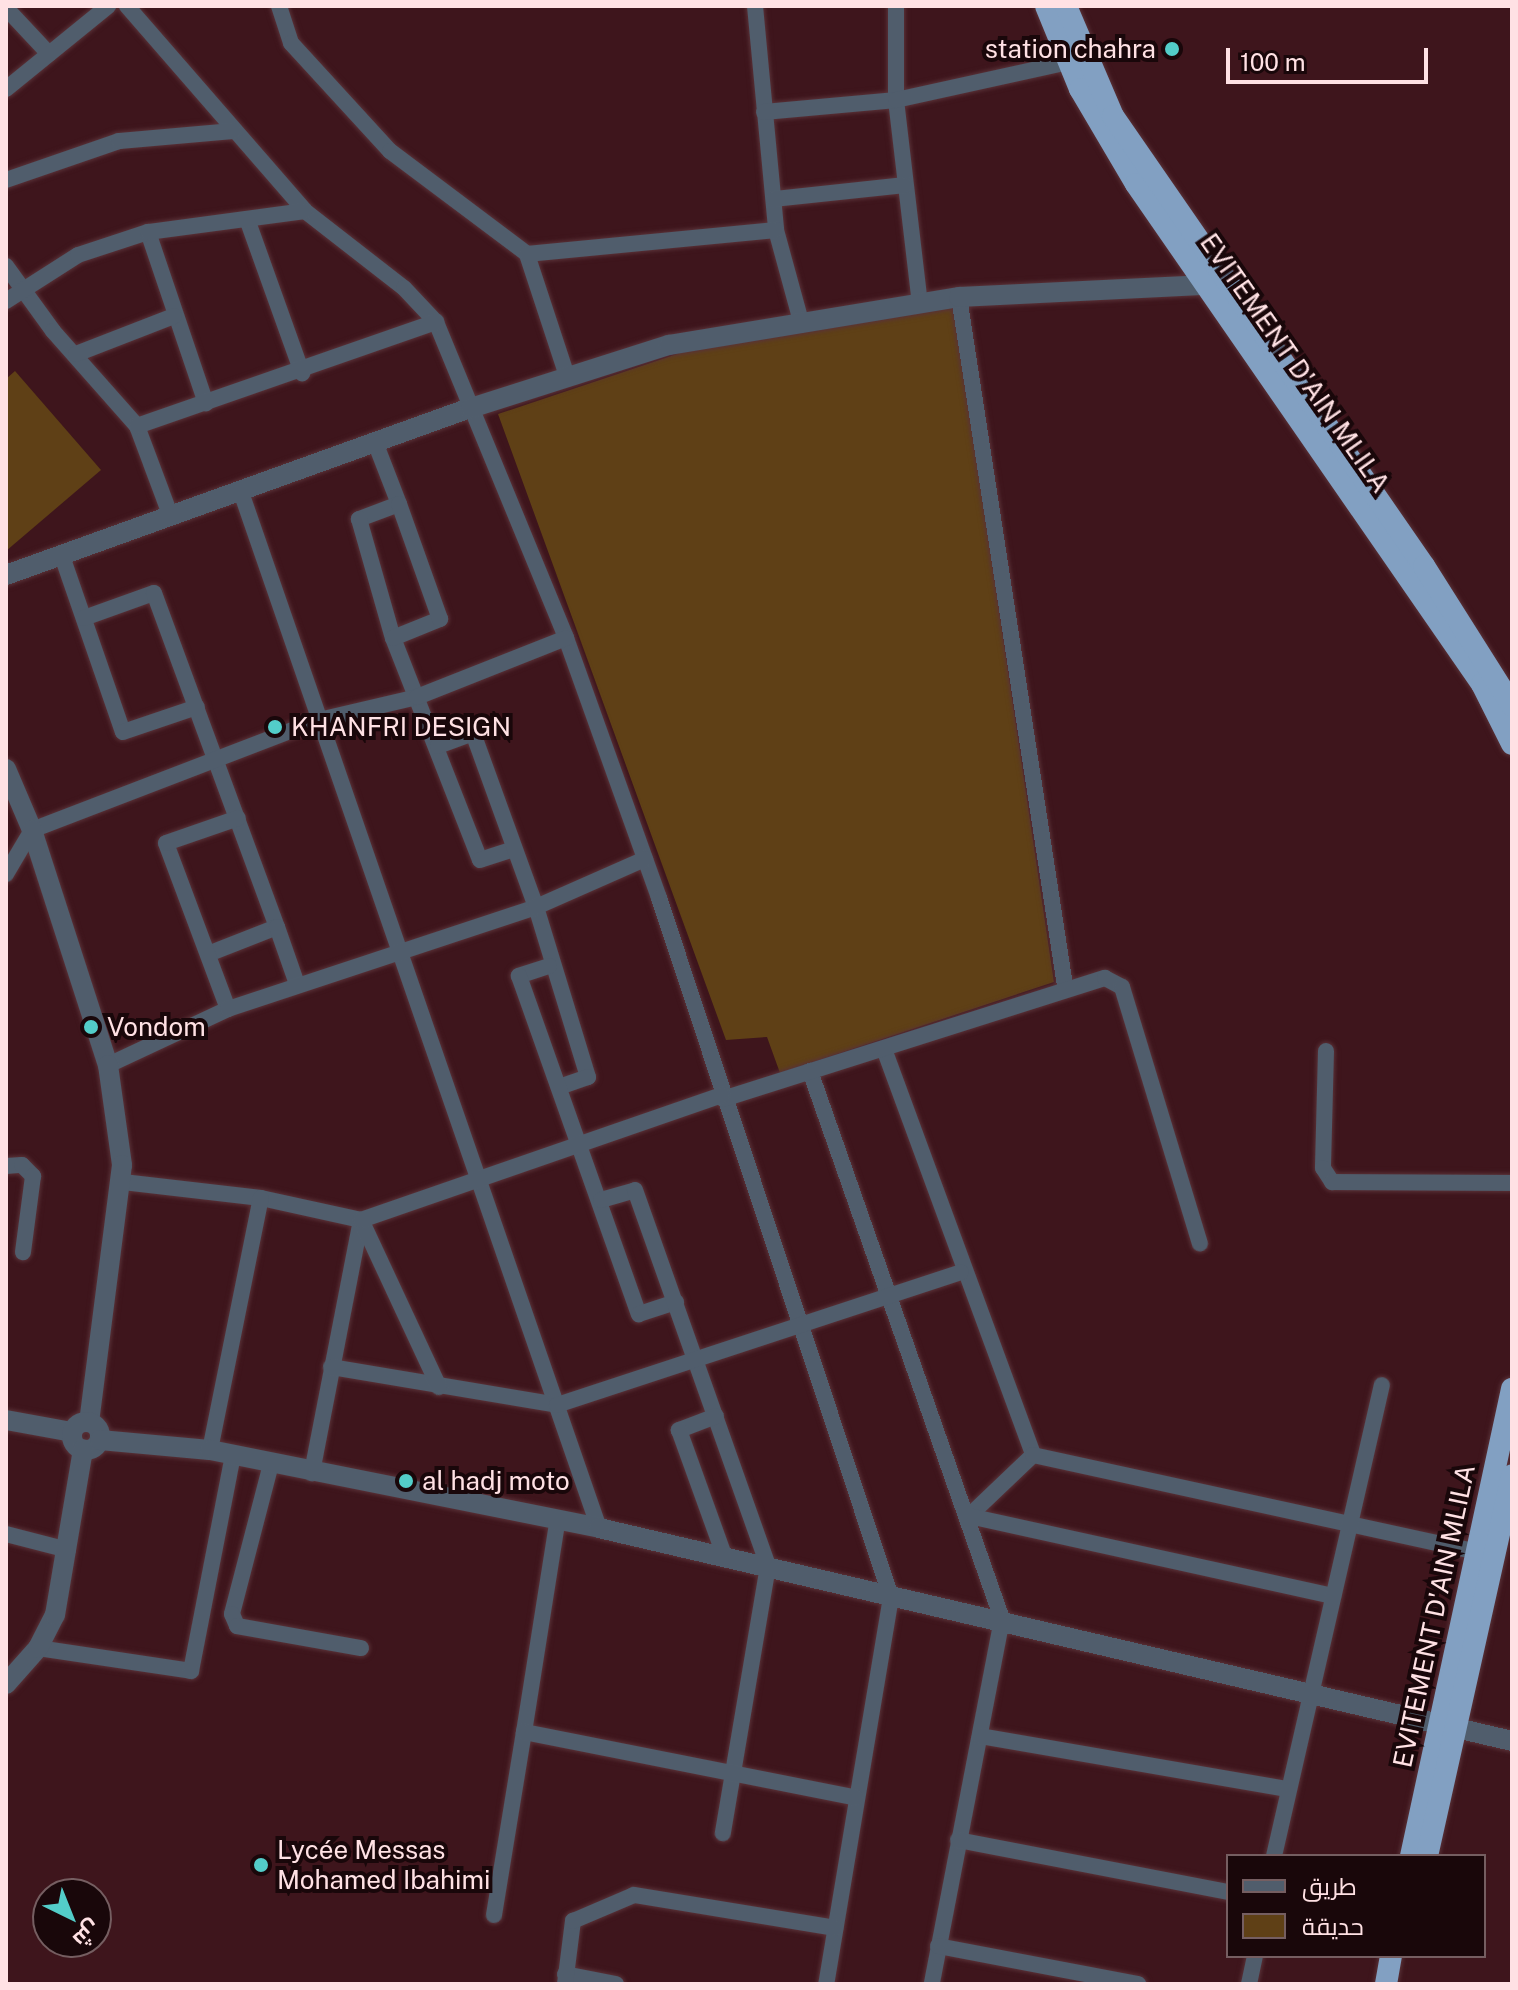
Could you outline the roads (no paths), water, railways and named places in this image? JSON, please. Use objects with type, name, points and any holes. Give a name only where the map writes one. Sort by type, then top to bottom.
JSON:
[{"type":"highway","name":"EVITEMENT D'AIN MLILA","points":[[1046,6],[1069,62],[1115,151],[1424,566],[1512,705]]},
{"type":"highway","name":"EVITEMENT D'AIN MLILA","points":[[1066,6],[1113,116],[1214,281],[1482,684],[1512,744]]},
{"type":"highway","name":"EVITEMENT D'AIN MLILA","points":[[1427,1854],[1446,1724],[1477,1552],[1512,1389]]},
{"type":"highway","name":"EVITEMENT D'AIN MLILA","points":[[1412,1854],[1512,1475]]},
{"type":"highway","points":[[1386,1984],[1391,1958]]},
{"type":"highway","points":[[1401,1984],[1407,1958]]},
{"type":"street","points":[[6,89],[108,6]]},
{"type":"street","points":[[127,6],[305,211],[404,288],[436,322],[566,638],[645,859],[799,1329],[891,1597],[826,1984]]},
{"type":"street","points":[[279,6],[291,43],[390,151],[527,254],[567,376]]},
{"type":"street","points":[[755,6],[776,230],[802,325]]},
{"type":"street","points":[[896,6],[896,100],[920,304]]},
{"type":"street","points":[[6,8],[49,54]]},
{"type":"street","points":[[764,112],[896,100],[1069,62]]},
{"type":"street","points":[[6,180],[119,141],[234,131]]},
{"type":"street","points":[[774,199],[904,185]]},
{"type":"street","points":[[6,301],[22,285],[78,255],[148,232],[305,211]]},
{"type":"street","points":[[247,219],[302,373]]},
{"type":"street","points":[[527,254],[776,230]]},
{"type":"street","points":[[148,232],[206,403]]},
{"type":"street","points":[[6,266],[137,426],[171,517]]},
{"type":"street","points":[[6,575],[471,408],[669,345],[959,297],[1214,281]]},
{"type":"street","points":[[959,297],[1065,986]]},
{"type":"street","points":[[76,354],[174,316]]},
{"type":"street","points":[[137,426],[302,373],[436,322]]},
{"type":"street","points":[[375,442],[440,619],[393,638]]},
{"type":"street","points":[[241,492],[599,1528]]},
{"type":"street","points":[[399,504],[359,519],[393,638],[438,746],[480,860],[514,849]]},
{"type":"street","points":[[62,556],[123,732],[197,707]]},
{"type":"street","points":[[84,618],[154,593],[217,758],[297,984]]},
{"type":"street","points":[[6,874],[32,830],[319,720],[417,697],[566,638]]},
{"type":"street","points":[[438,746],[473,733],[536,907],[549,966],[588,1077],[559,1087]]},
{"type":"street","points":[[6,769],[32,830],[108,1065],[123,1182],[86,1436],[55,1615],[38,1648],[6,1684]]},
{"type":"street","points":[[228,1009],[166,843],[238,818]]},
{"type":"street","points":[[108,1065],[228,1009],[397,950],[536,907],[645,859]]},
{"type":"street","points":[[208,954],[277,927]]},
{"type":"street","points":[[549,966],[519,976],[639,1314],[676,1302]]},
{"type":"street","points":[[123,1182],[261,1198],[361,1220],[579,1142],[884,1049],[1065,986],[1105,978],[1122,987],[1200,1243]]},
{"type":"street","points":[[884,1049],[961,1272],[1033,1455]]},
{"type":"street","points":[[1326,1051],[1323,1168],[1332,1182],[1512,1183]]},
{"type":"street","points":[[810,1071],[887,1296],[969,1516],[1002,1619],[932,1984]]},
{"type":"street","points":[[6,1166],[22,1165],[33,1176],[23,1252]]},
{"type":"street","points":[[601,1200],[635,1190],[768,1566],[723,1833]]},
{"type":"street","points":[[210,1450],[261,1198]]},
{"type":"street","points":[[312,1473],[361,1220]]},
{"type":"street","points":[[361,1220],[439,1387]]},
{"type":"street","points":[[331,1367],[557,1405],[799,1329],[961,1272]]},
{"type":"street","points":[[1274,1854],[1382,1385]]},
{"type":"street","points":[[716,1416],[679,1430],[724,1555]]},
{"type":"street","points":[[6,1420],[86,1436],[210,1450],[557,1523],[599,1528],[724,1555],[891,1597],[1002,1619],[1310,1697],[1446,1724],[1512,1741]]},
{"type":"street","points":[[38,1648],[191,1671],[233,1455]]},
{"type":"street","points":[[969,1516],[1033,1455]]},
{"type":"street","points":[[1033,1455],[1477,1552]]},
{"type":"street","points":[[271,1464],[232,1614],[237,1626],[361,1648]]},
{"type":"street","points":[[969,1516],[1333,1596]]},
{"type":"street","points":[[494,1915],[557,1523]]},
{"type":"street","points":[[6,1534],[68,1550]]},
{"type":"street","points":[[524,1732],[856,1798]]},
{"type":"street","points":[[980,1736],[1288,1789]]},
{"type":"street","points":[[958,1840],[1226,1892]]},
{"type":"street","points":[[616,1984],[565,1979],[573,1921],[634,1895],[835,1928]]},
{"type":"street","points":[[938,1946],[1138,1984]]},
{"type":"street","points":[[1249,1984],[1255,1958]]},
{"type":"place","name":"station chahra","points":[[1172,49]]},
{"type":"place","name":"KHANFRI DESIGN","points":[[275,727]]},
{"type":"place","name":"Vondom","points":[[91,1027]]},
{"type":"place","name":"al hadj moto","points":[[406,1481]]},
{"type":"place","name":"Lycée Messas Mohamed Ibahimi","points":[[261,1865]]}]
